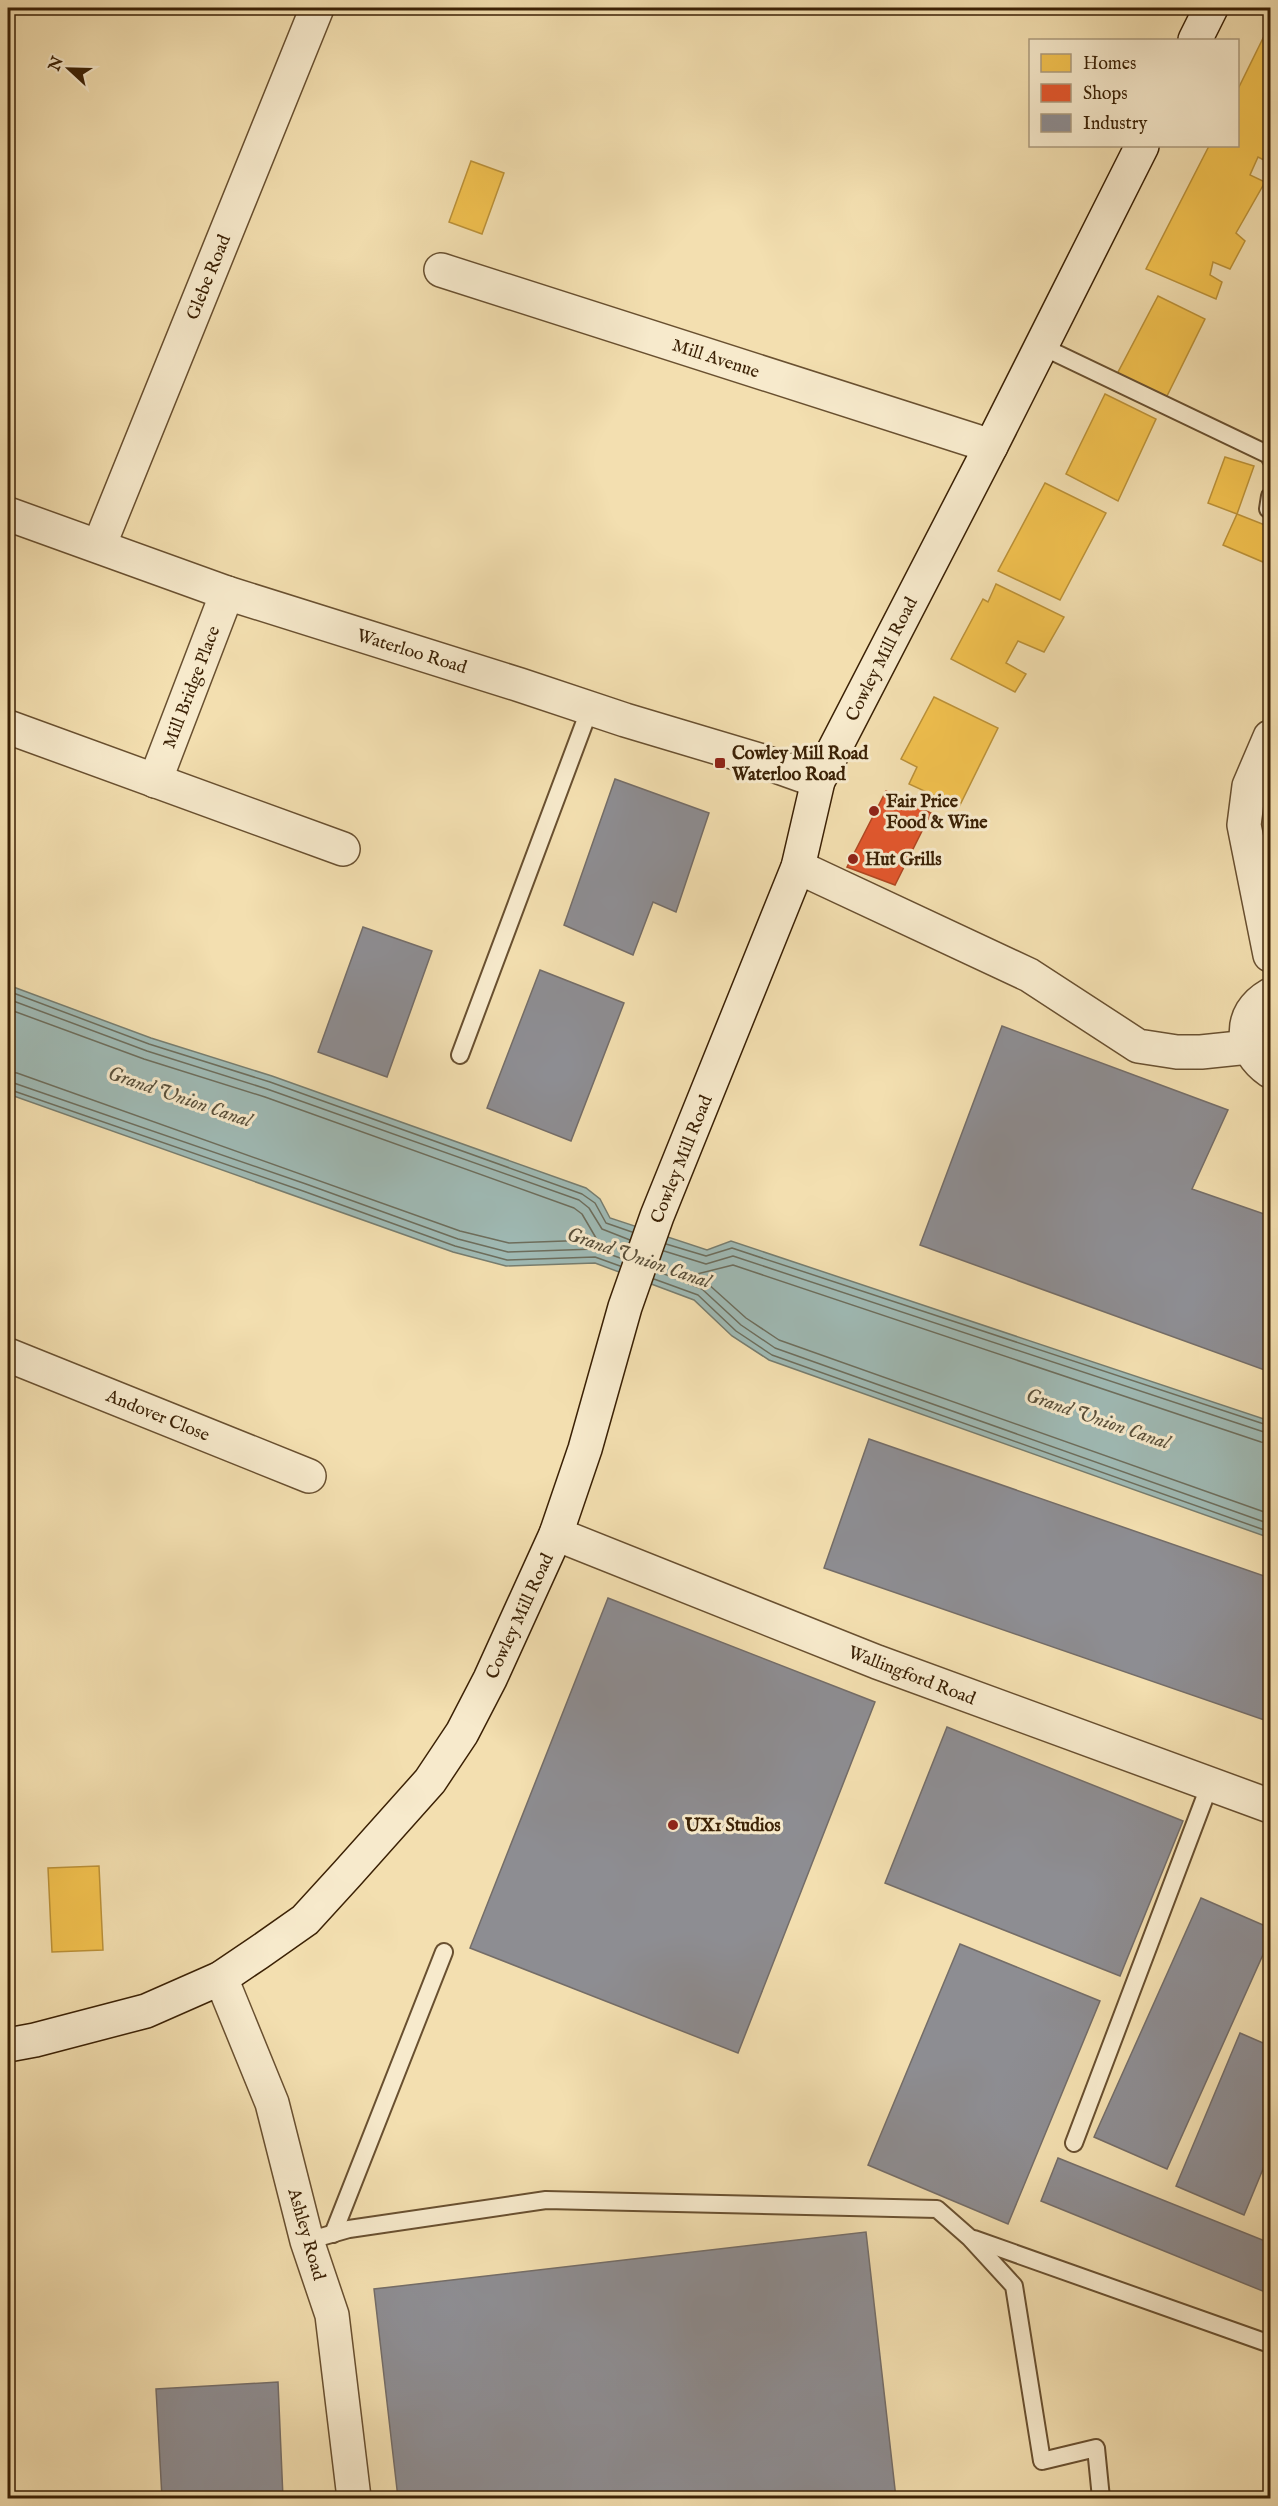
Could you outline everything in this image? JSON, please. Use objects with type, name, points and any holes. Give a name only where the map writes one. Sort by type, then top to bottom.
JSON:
[{"type":"street","name":"Glebe Road","points":[[99,546],[317,8]]},
{"type":"street","points":[[1196,39],[1211,8]]},
{"type":"street","name":"Cowley Mill Road","points":[[8,2045],[146,2011],[221,1978],[305,1920],[430,1781],[462,1732],[490,1679],[556,1534],[585,1449],[625,1307],[657,1216],[798,867],[818,781],[991,446],[1141,147]]},
{"type":"street","name":"Mill Avenue","points":[[441,270],[991,446]]},
{"type":"street","name":"Waterloo Road","points":[[8,514],[227,593],[759,760],[818,781]]},
{"type":"street","name":"Mill Bridge Place","points":[[155,781],[227,593]]},
{"type":"street","points":[[8,727],[343,849]]},
{"type":"street","points":[[1270,737],[1249,786],[1244,825],[1270,955]]},
{"type":"street","points":[[798,867],[1029,975],[1138,1046],[1178,1052],[1249,1047]]},
{"type":"street","points":[[1270,995],[1257,1005],[1250,1017],[1246,1035],[1249,1047],[1258,1062],[1270,1071]]},
{"type":"street","name":"Andover Close","points":[[8,1355],[309,1476]]},
{"type":"street","name":"Wallingford Road","points":[[556,1534],[877,1662],[1270,1806]]},
{"type":"street","name":"Ashley Road","points":[[221,1978],[272,2103],[320,2237],[332,2315],[354,2499]]},
{"type":"lane","points":[[1041,346],[1269,455],[1270,459]]},
{"type":"lane","points":[[460,1055],[590,708]]},
{"type":"lane","points":[[1074,2143],[1210,1784]]},
{"type":"lane","points":[[320,2237],[444,1952]]},
{"type":"lane","points":[[320,2237],[349,2229],[546,2200],[937,2209],[970,2238],[1014,2286],[1042,2461],[1096,2448],[1101,2499]]},
{"type":"lane","points":[[970,2238],[1270,2344]]},
{"type":"water","name":"Grand Union Canal","points":[[8,985],[151,1038],[272,1076],[586,1188],[600,1199],[610,1218],[707,1250],[731,1241],[1270,1421],[1270,1538],[769,1360],[732,1336],[694,1300],[595,1263],[506,1266],[453,1252],[8,1094]]},
{"type":"building: Homes","points":[[1270,24],[1270,163],[1258,157],[1250,175],[1265,182],[1236,233],[1245,241],[1230,269],[1213,262],[1210,275],[1222,282],[1216,299],[1146,269],[1208,147],[1239,147],[1239,87]]},
{"type":"building: Homes","points":[[471,161],[504,173],[482,234],[449,222]]},
{"type":"building: Homes","points":[[1158,296],[1205,319],[1165,400],[1116,376]]},
{"type":"building: Homes","points":[[1105,394],[1156,419],[1118,501],[1066,474]]},
{"type":"building: Homes","points":[[1225,457],[1254,466],[1237,514],[1208,503]]},
{"type":"building: Homes","points":[[1045,483],[1106,513],[1060,600],[998,571]]},
{"type":"building: Homes","points":[[1237,514],[1270,527],[1270,565],[1223,545]]},
{"type":"building: Homes","points":[[996,584],[1064,617],[1044,652],[1018,641],[1006,663],[1026,674],[1015,692],[951,659],[983,599],[988,602]]},
{"type":"building: Homes","points":[[934,697],[998,728],[959,807],[909,784],[917,767],[901,759]]},
{"type":"building: Homes","points":[[99,1866],[103,1950],[52,1952],[48,1868]]},
{"type":"building: Shops","points":[[886,791],[931,813],[895,885],[847,867]]},
{"type":"building: Industry","points":[[615,779],[709,813],[676,912],[653,902],[633,955],[564,925]]},
{"type":"building: Industry","points":[[363,927],[432,951],[387,1077],[318,1052]]},
{"type":"building: Industry","points":[[540,970],[624,1003],[571,1141],[487,1108]]},
{"type":"building: Industry","points":[[1002,1026],[1228,1110],[1192,1189],[1270,1216],[1270,1372],[920,1245]]},
{"type":"building: Industry","points":[[869,1439],[1270,1578],[1270,1722],[824,1568]]},
{"type":"building: Industry","name":"UX1 Studios","points":[[608,1598],[875,1702],[738,2053],[470,1948]]},
{"type":"building: Industry","points":[[947,1727],[1183,1821],[1120,1976],[885,1883]]},
{"type":"building: Industry","points":[[1201,1898],[1270,1928],[1270,1939],[1167,2169],[1094,2137]]},
{"type":"building: Industry","points":[[960,1944],[1100,2001],[1008,2224],[868,2165]]},
{"type":"building: Industry","points":[[1240,2033],[1270,2046],[1270,2152],[1244,2215],[1176,2186]]},
{"type":"building: Industry","points":[[1058,2158],[1270,2243],[1270,2294],[1041,2201]]},
{"type":"building: Industry","points":[[866,2232],[896,2498],[398,2498],[374,2289]]},
{"type":"building: Industry","points":[[278,2382],[283,2498],[162,2498],[156,2389]]},
{"type":"place","name":"Cowley Mill Road Waterloo Road","points":[[720,763]]},
{"type":"place","name":"Fair Price Food & Wine","points":[[874,811]]},
{"type":"place","name":"Hut Grills","points":[[853,859]]},
{"type":"place","name":"UX1 Studios","points":[[673,1825]]}]
